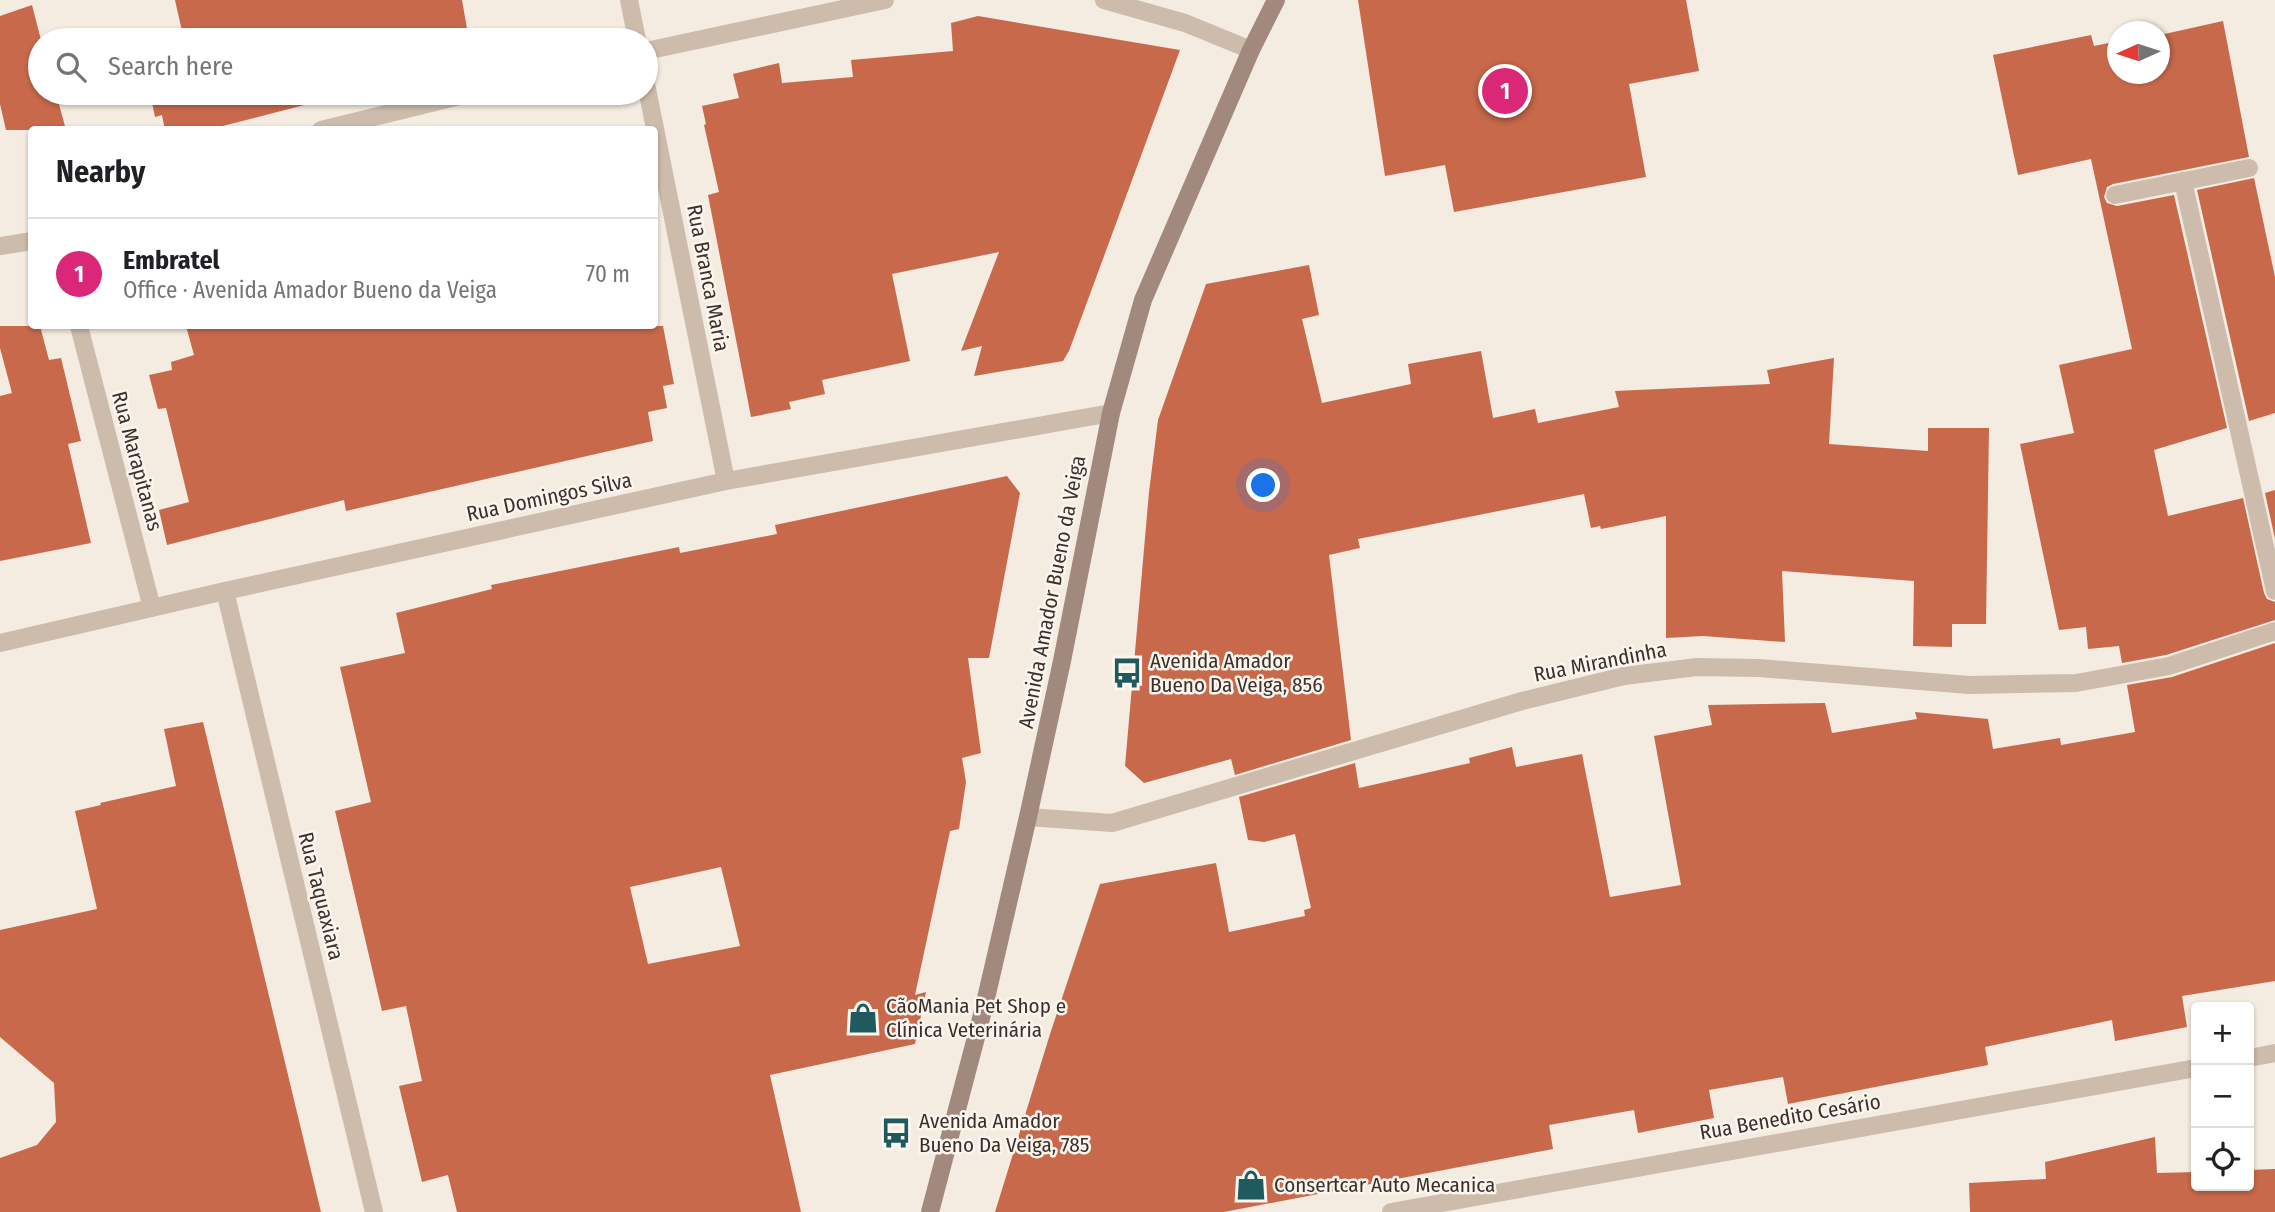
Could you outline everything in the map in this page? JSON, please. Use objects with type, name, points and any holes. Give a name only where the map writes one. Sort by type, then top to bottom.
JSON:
[{"type":"main road","name":"Avenida Amador Bueno da Veiga","points":[[930,1212],[984,1007],[1062,662],[1111,413],[1143,300],[1251,50],[1276,0]]},
{"type":"street","points":[[629,0],[635,28]]},
{"type":"street","points":[[658,48],[885,0]]},
{"type":"street","points":[[1104,0],[1185,23],[1251,50]]},
{"type":"street","points":[[337,126],[423,105]]},
{"type":"street","name":"Rua Branca Maria","points":[[650,105],[654,126]]},
{"type":"street","name":"Rua Branca Maria","points":[[658,144],[726,481]]},
{"type":"street","points":[[2115,195],[2249,168]]},
{"type":"street","points":[[2183,181],[2275,591]]},
{"type":"street","points":[[0,246],[28,242]]},
{"type":"street","name":"Rua Marapitanas","points":[[80,329],[152,608]]},
{"type":"street","name":"Rua Domingos Silva","points":[[0,643],[726,481],[1111,413]]},
{"type":"street","name":"Rua Taquaxiara","points":[[225,591],[374,1212]]},
{"type":"street","name":"Rua Mirandinha","points":[[1028,817],[1112,822],[1521,701],[1624,676],[1697,667],[1759,668],[1969,685],[2076,682],[2169,666],[2275,631]]},
{"type":"street","points":[[2254,1057],[2275,1054]]},
{"type":"street","name":"Rua Benedito Cesário","points":[[1391,1212],[2191,1069]]},
{"type":"building","points":[[175,0],[462,0],[467,28],[181,28]]},
{"type":"building","points":[[1358,0],[1686,0],[1699,71],[1629,84],[1646,177],[1454,212],[1445,165],[1385,176]]},
{"type":"building","points":[[32,5],[38,28],[28,28],[28,105],[59,105],[65,126],[28,126],[28,130],[6,130],[0,104],[0,16]]},
{"type":"building","points":[[978,16],[1180,50],[1069,351],[1063,361],[974,376],[982,346],[961,351],[999,252],[892,274],[910,361],[822,380],[825,394],[789,402],[791,409],[751,417],[708,195],[719,192],[702,106],[739,98],[733,74],[779,63],[782,83],[853,77],[851,60],[953,51],[951,23]]},
{"type":"building","points":[[2223,21],[2249,157],[2113,184],[2107,187],[2104,197],[2107,203],[2117,206],[2174,195],[2227,428],[2154,450],[2168,516],[2243,498],[2264,593],[2267,599],[2275,602],[2275,620],[2166,655],[2122,663],[2119,646],[2088,649],[2086,627],[2059,630],[2020,444],[2074,433],[2059,365],[2132,349],[2091,159],[2018,175],[1993,55],[2091,35],[2094,46],[2107,43],[2107,84],[2170,84],[2170,33]]},
{"type":"building","points":[[152,105],[304,105],[223,126],[164,126],[162,115],[155,117]]},
{"type":"building","points":[[2254,178],[2275,277],[2275,413],[2249,421],[2197,190]]},
{"type":"building","points":[[1309,265],[1319,315],[1302,319],[1322,403],[1411,384],[1408,364],[1481,351],[1493,418],[1535,409],[1538,423],[1619,407],[1615,391],[1770,384],[1767,370],[1834,358],[1829,444],[1928,451],[1928,428],[1989,428],[1986,624],[1952,624],[1952,647],[1913,646],[1914,581],[1782,571],[1785,642],[1703,636],[1666,638],[1666,516],[1601,529],[1600,526],[1591,528],[1584,494],[1358,539],[1360,548],[1329,555],[1351,740],[1235,775],[1231,759],[1144,783],[1125,766],[1149,492],[1158,420],[1206,284]]},
{"type":"building","points":[[0,326],[28,326],[28,329],[41,329],[49,360],[61,358],[81,441],[68,444],[91,543],[0,561],[0,396],[12,393],[0,348]]},
{"type":"building","points":[[658,326],[663,326],[674,384],[663,386],[667,408],[648,412],[653,441],[346,511],[344,500],[167,545],[159,510],[189,502],[166,408],[158,409],[149,375],[172,370],[171,362],[194,355],[187,329],[658,329]]},
{"type":"building","points":[[1007,476],[1020,493],[989,658],[968,658],[981,753],[962,758],[966,782],[959,829],[950,831],[915,995],[926,992],[915,1044],[770,1075],[801,1212],[457,1212],[448,1175],[422,1182],[399,1086],[422,1081],[406,1006],[382,1011],[335,811],[371,802],[340,667],[405,653],[396,613],[492,589],[491,585],[679,547],[680,553],[777,534],[775,525]],"holes":[[[721,867],[740,946],[648,964],[630,887]]]},
{"type":"building","points":[[2275,490],[2275,539],[2265,493]]},
{"type":"building","points":[[2275,643],[2275,981],[2182,996],[2187,1027],[2115,1041],[2112,1020],[1985,1047],[1988,1065],[1788,1104],[1783,1077],[1709,1090],[1714,1118],[1638,1133],[1634,1110],[1549,1125],[1553,1149],[1224,1212],[995,1212],[1100,884],[1216,863],[1229,932],[1305,916],[1304,910],[1311,908],[1295,834],[1264,842],[1248,840],[1239,797],[1355,763],[1359,788],[1470,763],[1469,758],[1512,747],[1516,767],[1582,754],[1610,897],[1681,885],[1654,736],[1712,725],[1708,705],[1825,703],[1832,733],[1917,719],[1915,712],[1988,719],[1993,749],[2060,738],[2061,745],[2135,732],[2127,685],[2172,677]]},
{"type":"building","points":[[203,722],[321,1212],[0,1212],[0,1158],[37,1145],[56,1122],[54,1083],[0,1037],[0,930],[97,909],[75,811],[176,786],[164,729]]},
{"type":"building","points":[[2155,1137],[2157,1173],[2191,1172],[2191,1191],[2254,1191],[2254,1170],[2275,1169],[2275,1212],[1970,1212],[1969,1183],[2046,1179],[2045,1162]]},
{"type":"place","name":"Embratel","points":[[1505,91]]},
{"type":"place","name":"Avenida Amador Bueno Da Veiga, 856","points":[[1127,673]]},
{"type":"place","name":"CãoMania Pet Shop e Clínica Veterinária","points":[[863,1018]]},
{"type":"place","name":"Avenida Amador Bueno Da Veiga, 785","points":[[896,1133]]},
{"type":"place","name":"Consertcar Auto Mecanica","points":[[1251,1185]]}]
